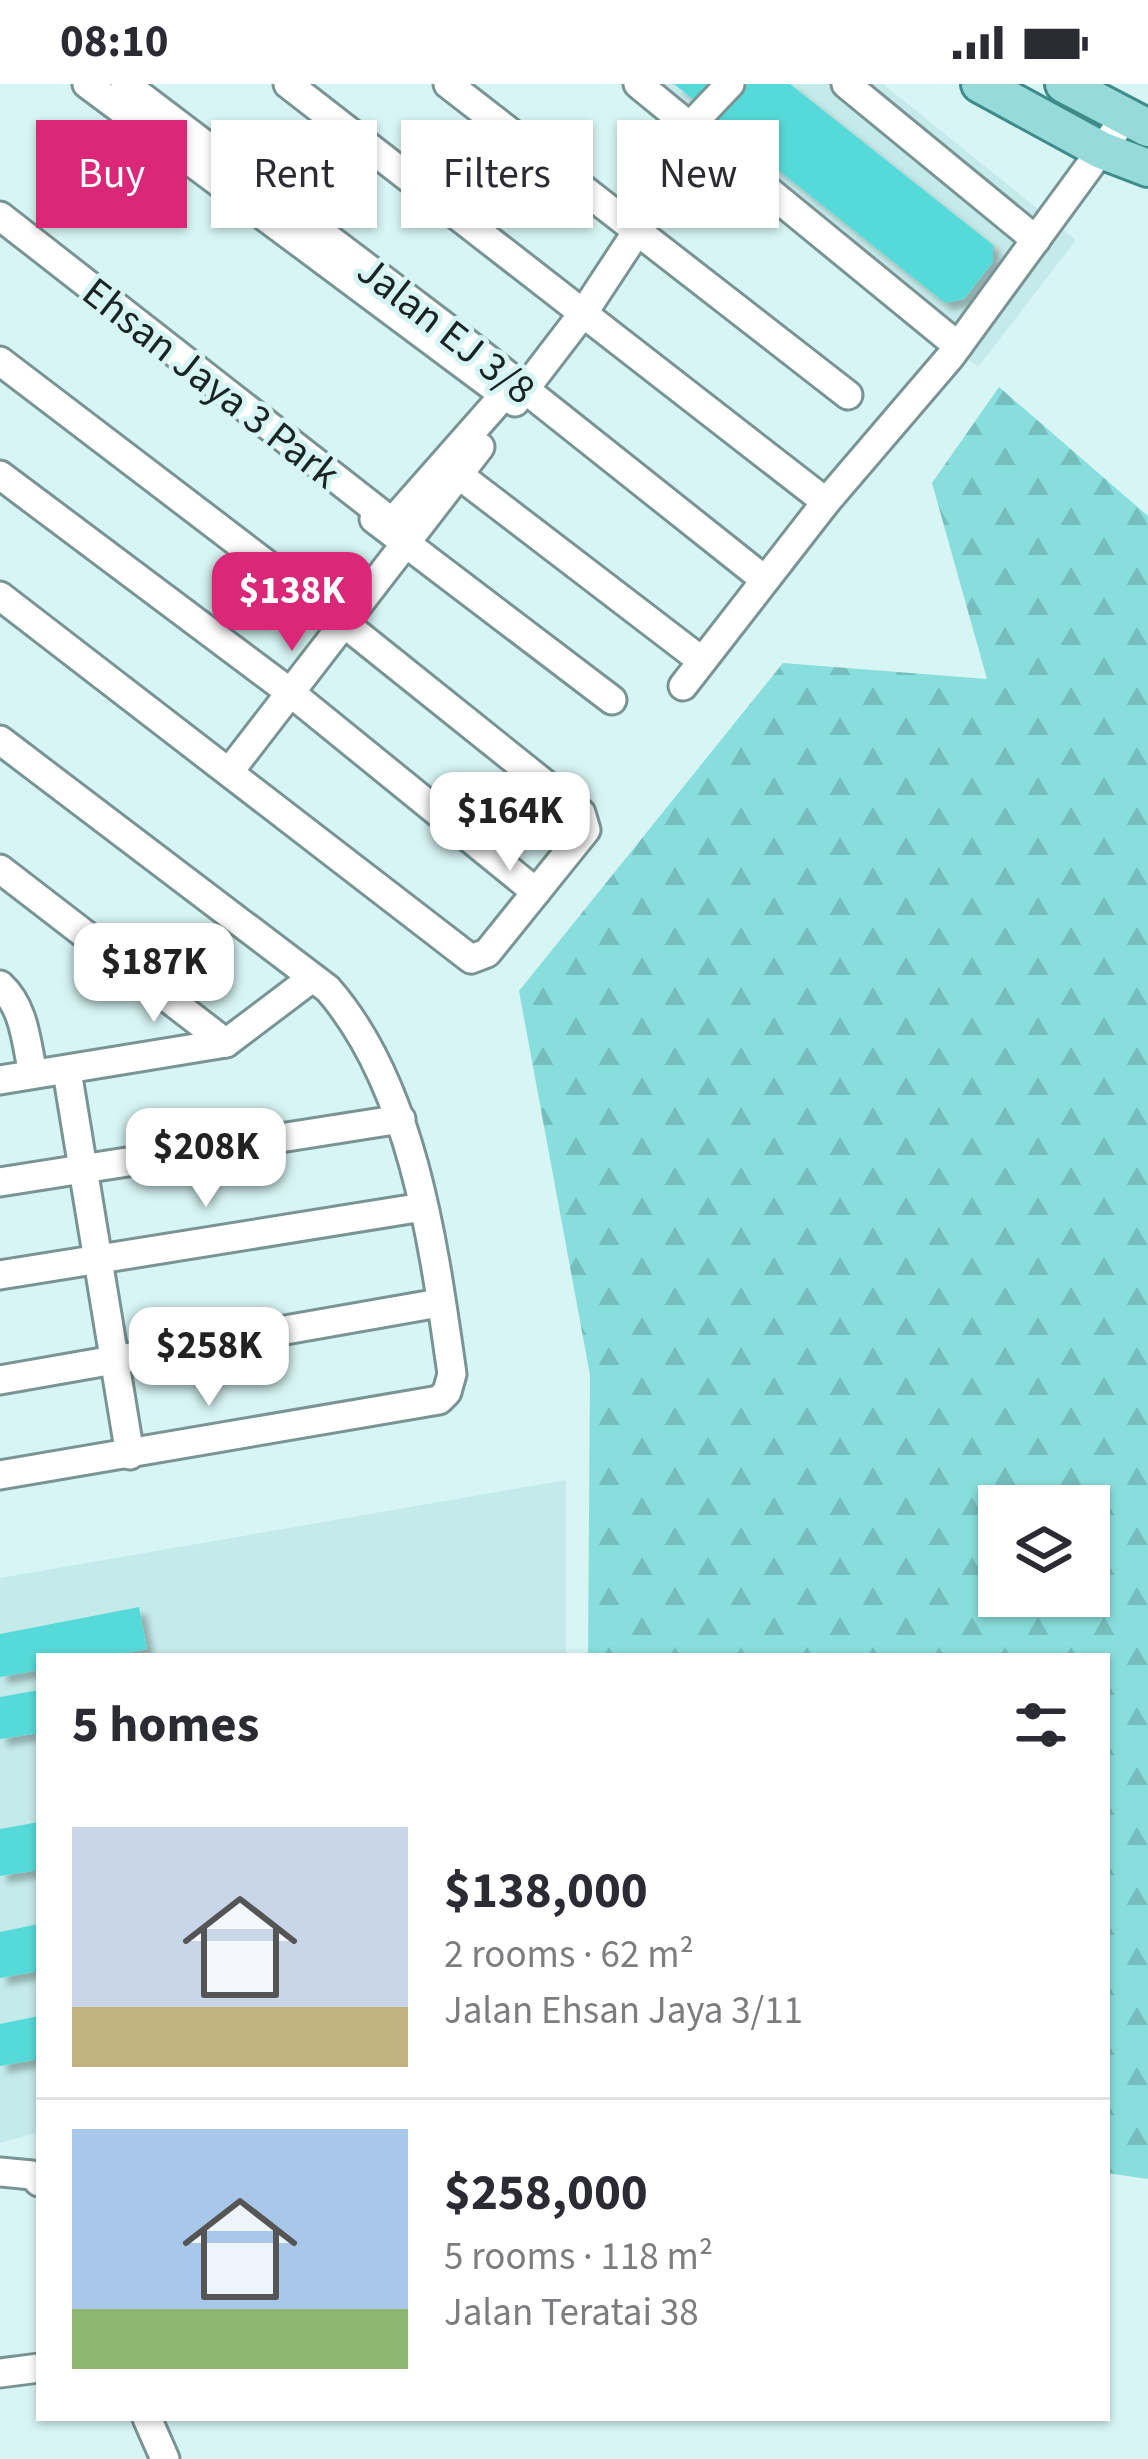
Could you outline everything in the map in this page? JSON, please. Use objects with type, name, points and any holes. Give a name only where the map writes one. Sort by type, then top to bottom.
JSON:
[{"type":"main road","points":[[980,84],[1101,150],[1148,168]]},
{"type":"main road","points":[[1064,84],[1136,123]]},
{"type":"street","name":"Ehsan Jaya 3 Park","points":[[0,216],[392,522],[504,395],[87,84]]},
{"type":"street","name":"Jalan EJ 3/8","points":[[125,84],[525,389],[765,580]]},
{"type":"street","points":[[288,84],[826,502]]},
{"type":"street","points":[[448,84],[848,395]]},
{"type":"street","points":[[638,84],[685,120]]},
{"type":"street","points":[[696,120],[730,84]]},
{"type":"street","points":[[846,84],[1036,240]]},
{"type":"street","points":[[683,686],[826,502],[958,346],[1101,150],[1136,123]]},
{"type":"street","points":[[779,198],[958,346]]},
{"type":"street","points":[[229,772],[584,312],[638,230]]},
{"type":"street","points":[[0,231],[612,700]]},
{"type":"street","points":[[0,361],[345,624],[580,813],[586,824],[583,836],[488,953],[477,959],[466,956],[0,596]]},
{"type":"street","points":[[0,475],[292,693],[536,892]]},
{"type":"street","points":[[459,475],[702,661]]},
{"type":"street","points":[[0,1475],[439,1400],[451,1385],[423,1208],[401,1119],[361,1035],[339,1003],[5,755]]},
{"type":"street","points":[[0,869],[226,1043]]},
{"type":"street","points":[[0,1080],[226,1043],[311,978]]},
{"type":"street","points":[[0,985],[15,1000],[21,1016],[33,1074]]},
{"type":"street","points":[[68,1071],[130,1455]]},
{"type":"street","points":[[0,1182],[401,1119]]},
{"type":"street","points":[[0,1275],[423,1208]]},
{"type":"street","points":[[0,1381],[439,1303]]},
{"type":"street","points":[[0,2172],[36,2178]]},
{"type":"street","points":[[0,2373],[36,2368]]},
{"type":"street","points":[[148,2421],[165,2459]]},
{"type":"shaded area","points":[[623,84],[883,84],[1076,240],[978,367],[779,208],[779,120],[668,120]]},
{"type":"shaded area","points":[[566,1480],[566,1653],[36,1653],[36,2133],[0,2143],[0,1578]]},
{"type":"green space","points":[[999,387],[1148,516],[1148,2179],[1110,2173],[1110,1653],[588,1653],[590,1375],[519,991],[783,663],[987,679],[932,483]]},
{"type":"building","points":[[674,84],[715,84],[699,104]]},
{"type":"building","points":[[741,84],[790,84],[993,245],[993,262],[964,299],[945,303],[779,171],[779,120],[713,118]]},
{"type":"building","points":[[139,1607],[147,1649],[36,1653],[36,1671],[0,1677],[0,1634]]},
{"type":"building","points":[[36,1691],[36,1733],[0,1739],[0,1697]]},
{"type":"building","points":[[36,1823],[36,1870],[0,1876],[0,1829]]},
{"type":"building","points":[[36,1925],[36,1972],[0,1978],[0,1932]]},
{"type":"building","points":[[36,2017],[36,2060],[0,2066],[0,2024]]}]
